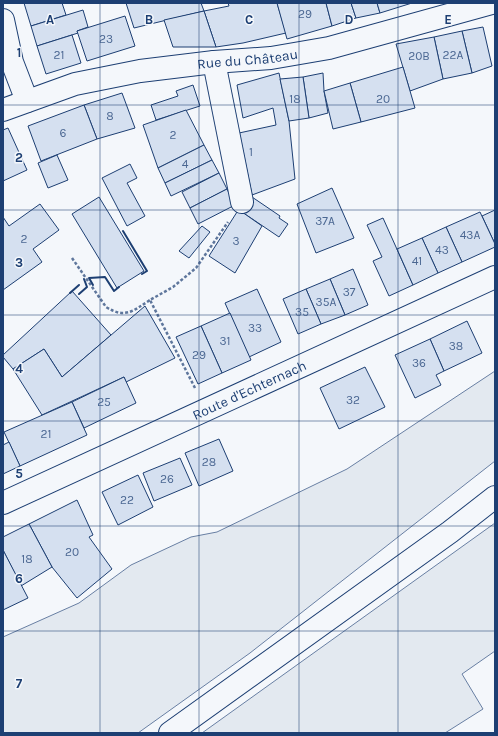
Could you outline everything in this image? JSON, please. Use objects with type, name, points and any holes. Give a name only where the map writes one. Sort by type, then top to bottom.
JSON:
[{"type":"street","name":"Rue du Château","points":[[3,110],[75,84],[140,71],[214,62],[271,58],[329,48],[492,3]]},
{"type":"street","points":[[3,20],[12,62],[27,101]]},
{"type":"street","points":[[214,62],[242,202]]},
{"type":"street","name":"Route d'Echternach","points":[[3,503],[495,277]]},
{"type":"street","points":[[170,733],[450,532],[495,497]]},
{"type":"path","points":[[72,258],[106,308],[121,314],[129,313],[173,287],[196,268],[242,202]]},
{"type":"path","points":[[150,300],[206,410]]},
{"type":"shaded area","points":[[495,371],[495,461],[250,653],[138,733],[3,733],[3,637],[79,603],[131,565],[191,537],[217,532],[347,469]]},
{"type":"shaded area","points":[[495,523],[495,651],[462,674],[483,709],[445,733],[202,733]]},
{"type":"building","points":[[24,3],[62,3],[66,15],[31,26]]},
{"type":"building","points":[[126,3],[201,3],[204,11],[134,28]]},
{"type":"building","points":[[228,3],[277,3],[286,33],[243,43],[216,47],[204,11],[229,6]]},
{"type":"building","points":[[277,3],[326,3],[332,26],[287,39]]},
{"type":"building","points":[[326,3],[351,3],[356,18],[332,26]]},
{"type":"building","points":[[351,3],[377,3],[380,13],[356,18]]},
{"type":"building","points":[[377,3],[412,3],[380,13]]},
{"type":"building","points":[[83,10],[88,27],[77,31],[78,33],[37,46],[31,26]]},
{"type":"building","points":[[204,11],[216,47],[173,47],[164,20]]},
{"type":"building","points":[[125,16],[135,46],[87,61],[77,31]]},
{"type":"building","points":[[483,27],[492,66],[472,73],[462,31]]},
{"type":"building","points":[[462,31],[472,73],[443,79],[434,37]]},
{"type":"building","points":[[72,35],[81,63],[46,74],[37,46]]},
{"type":"building","points":[[434,37],[443,79],[410,91],[396,44]]},
{"type":"building","points":[[403,67],[415,108],[361,122],[350,83]]},
{"type":"building","points":[[279,73],[289,121],[295,179],[252,195],[239,133],[276,125],[273,108],[243,118],[237,85]]},
{"type":"building","points":[[323,73],[324,91],[328,113],[309,118],[303,77]]},
{"type":"building","points":[[303,77],[309,118],[289,121],[280,79]]},
{"type":"building","points":[[350,83],[361,122],[333,129],[324,91]]},
{"type":"building","points":[[193,85],[200,106],[156,120],[151,105],[178,96],[176,91]]},
{"type":"building","points":[[122,93],[135,128],[97,139],[84,105]]},
{"type":"building","points":[[84,105],[97,139],[41,161],[28,126]]},
{"type":"building","points":[[186,110],[204,145],[158,168],[143,125]]},
{"type":"building","points":[[8,128],[27,170],[3,181],[3,130]]},
{"type":"building","points":[[204,145],[212,160],[165,183],[158,168]]},
{"type":"building","points":[[57,155],[68,180],[48,188],[38,163]]},
{"type":"building","points":[[212,160],[219,173],[171,196],[165,183]]},
{"type":"building","points":[[130,164],[137,178],[127,183],[145,216],[127,226],[102,178]]},
{"type":"building","points":[[219,173],[227,189],[190,208],[182,192]]},
{"type":"building","points":[[332,188],[354,238],[316,253],[297,204]]},
{"type":"building","points":[[227,189],[235,205],[198,224],[190,208]]},
{"type":"building","points":[[99,197],[144,271],[117,288],[72,214]]},
{"type":"building","points":[[252,197],[280,216],[279,218],[288,224],[279,237],[242,212]]},
{"type":"building","points":[[40,204],[59,230],[33,249],[42,262],[3,290],[3,217],[9,226]]},
{"type":"building","points":[[495,210],[495,244],[482,216]]},
{"type":"building","points":[[237,212],[242,212],[262,226],[235,273],[209,256]]},
{"type":"building","points":[[480,212],[495,247],[462,262],[446,227]]},
{"type":"building","points":[[383,218],[413,285],[389,296],[373,261],[382,257],[367,225]]},
{"type":"building","points":[[202,226],[210,232],[189,258],[179,251]]},
{"type":"building","points":[[446,227],[462,262],[438,273],[422,238]]},
{"type":"building","points":[[422,238],[438,273],[413,285],[397,249]]},
{"type":"building","points":[[353,269],[368,305],[345,315],[330,279]]},
{"type":"building","points":[[330,279],[345,315],[321,324],[306,289]]},
{"type":"building","points":[[257,289],[281,342],[249,357],[225,303]]},
{"type":"building","points":[[306,289],[321,324],[298,334],[283,299]]},
{"type":"building","points":[[72,291],[111,335],[62,377],[44,349],[13,369],[3,355]]},
{"type":"building","points":[[145,306],[175,358],[126,382],[124,377],[42,415],[13,369],[44,349],[62,377]]},
{"type":"building","points":[[230,313],[251,360],[222,373],[201,326]]},
{"type":"building","points":[[467,321],[482,353],[444,371],[430,339]]},
{"type":"building","points":[[201,326],[222,373],[198,384],[176,337]]},
{"type":"building","points":[[430,339],[444,371],[436,375],[441,385],[415,398],[395,355]]},
{"type":"building","points":[[365,367],[385,407],[339,429],[320,388]]},
{"type":"building","points":[[124,377],[136,403],[84,428],[72,402]]},
{"type":"building","points":[[72,402],[87,435],[20,466],[4,432]]},
{"type":"building","points":[[219,439],[233,471],[199,486],[185,453]]},
{"type":"building","points":[[9,442],[20,466],[3,474],[3,445]]},
{"type":"building","points":[[180,458],[192,485],[154,501],[143,473]]},
{"type":"building","points":[[138,475],[153,507],[118,525],[102,492]]},
{"type":"building","points":[[77,500],[93,535],[89,537],[112,569],[77,598],[52,567],[29,524]]},
{"type":"building","points":[[29,524],[52,567],[21,586],[3,550],[3,537]]},
{"type":"building","points":[[3,550],[28,598],[3,610]]},
{"type":"wall","points":[[123,231],[147,271],[142,274]]},
{"type":"wall","points":[[93,285],[89,278],[105,277],[114,291],[119,287]]},
{"type":"wall","points":[[79,294],[87,287],[84,279]]},
{"type":"wall","points":[[70,293],[79,285]]}]
